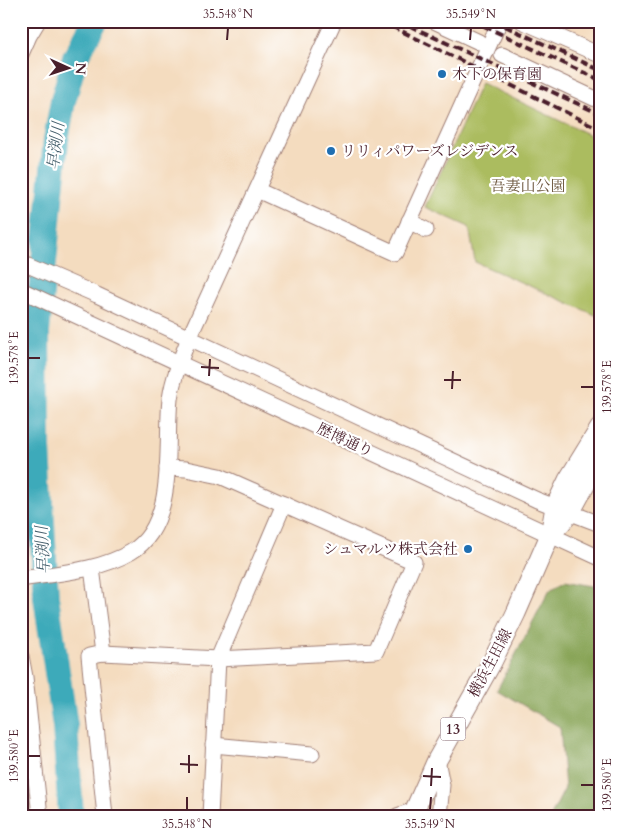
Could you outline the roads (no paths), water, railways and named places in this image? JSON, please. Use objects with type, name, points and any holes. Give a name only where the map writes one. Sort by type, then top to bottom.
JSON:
[{"type":"main road","name":"横浜生田線","points":[[562,510],[568,480],[600,428]]},
{"type":"main road","name":"横浜生田線","points":[[408,814],[492,662],[562,510],[600,458]]},
{"type":"street","points":[[21,54],[38,21]]},
{"type":"street","points":[[21,579],[92,568],[133,551],[149,535],[161,510],[166,489],[170,399],[179,363],[334,21]]},
{"type":"street","points":[[434,21],[479,42]]},
{"type":"street","points":[[257,190],[395,253],[500,21]]},
{"type":"street","points":[[522,21],[600,55]]},
{"type":"street","points":[[502,56],[600,101]]},
{"type":"street","points":[[409,222],[426,230]]},
{"type":"street","name":"歴博通り","points":[[21,262],[97,295],[562,510],[600,524]]},
{"type":"street","name":"歴博通り","points":[[21,290],[600,558]]},
{"type":"street","points":[[105,816],[89,656],[103,653],[218,659],[376,650],[414,562],[220,476],[186,469],[166,468]]},
{"type":"street","points":[[210,816],[218,659],[284,504]]},
{"type":"street","points":[[92,568],[103,653]]},
{"type":"street","points":[[21,658],[40,816]]},
{"type":"street","points":[[213,745],[312,754]]},
{"type":"street","points":[[437,760],[442,785],[439,816]]},
{"type":"waterway","name":"早渕川","points":[[71,816],[65,726],[46,597],[38,448],[37,332],[56,140],[63,101],[75,58],[95,21]]},
{"type":"railway","points":[[381,21],[600,129]]},
{"type":"railway","points":[[399,21],[600,114]]},
{"type":"railway","points":[[473,21],[600,80]]},
{"type":"railway","points":[[494,21],[600,70]]},
{"type":"place","name":"木下の保育園","points":[[442,74]]},
{"type":"place","name":"リリィパワーズレジデンス","points":[[331,151]]},
{"type":"place","name":"シュマルツ株式会社","points":[[468,549]]},
{"type":"park label","name":"吾妻山公園","points":[[528,186]]}]
